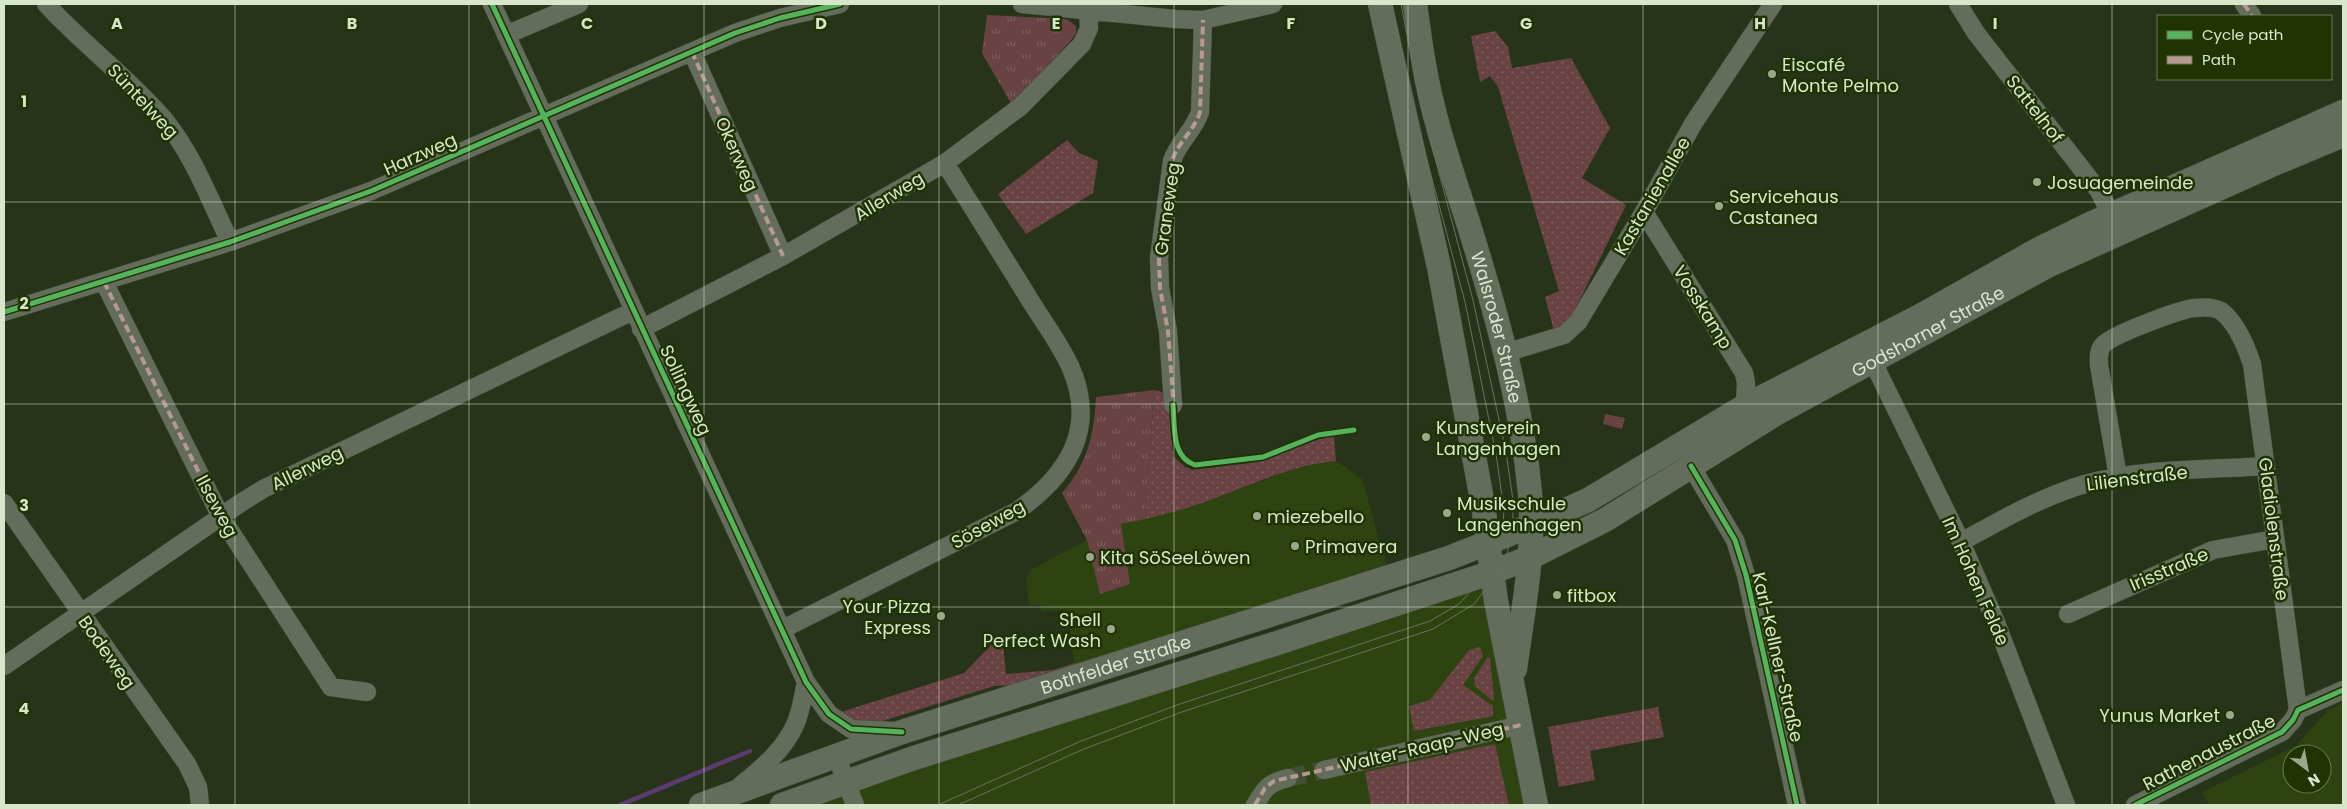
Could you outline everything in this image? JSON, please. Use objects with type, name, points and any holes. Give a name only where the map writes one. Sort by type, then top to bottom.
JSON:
[{"type":"main road","name":"Walsroder Straße","points":[[1380,4],[1398,94],[1439,267],[1489,543],[1496,601],[1536,805]]},
{"type":"main road","name":"Walsroder Straße","points":[[1415,4],[1424,64],[1434,107],[1505,353],[1519,413],[1526,463],[1530,558],[1513,686]]},
{"type":"main road","name":"Godshorner Straße","points":[[1530,526],[1595,496],[1745,406],[1922,315],[2039,249],[2343,112]]},
{"type":"main road","name":"Godshorner Straße","points":[[1530,558],[1605,520],[1777,413],[2049,265],[2261,169],[2343,135]]},
{"type":"main road","name":"Bothfelder Straße","points":[[701,805],[902,732],[1441,561],[1530,526]]},
{"type":"main road","name":"Bothfelder Straße","points":[[782,805],[846,782],[1493,572],[1530,558]]},
{"type":"street","name":"Süntelweg","points":[[46,4],[61,20],[129,81],[164,119],[185,148],[230,242]]},
{"type":"street","name":"Sollingweg","points":[[492,4],[806,682],[829,714],[851,729],[902,732]]},
{"type":"street","points":[[506,35],[579,4]]},
{"type":"street","name":"Harzweg","points":[[4,312],[230,242],[371,191],[735,33],[780,18],[835,4]]},
{"type":"street","points":[[1022,4],[1088,8],[1175,19],[1203,20],[1273,4]]},
{"type":"street","name":"Kastanienallee","points":[[1505,353],[1557,338],[1569,332],[1585,311],[1644,212],[1693,124],[1773,4]]},
{"type":"street","name":"Sattelhof","points":[[1958,4],[1976,33],[2099,191],[2111,215]]},
{"type":"street","points":[[2244,4],[2251,15]]},
{"type":"street","name":"Allerweg","points":[[641,328],[783,256],[945,163],[1020,107],[1082,44],[1089,28],[1088,8]]},
{"type":"street","name":"Graneweg","points":[[1173,405],[1168,331],[1160,288],[1159,258],[1172,161],[1177,147],[1196,125],[1200,112],[1203,20]]},
{"type":"street","name":"Okerweg","points":[[692,52],[783,256]]},
{"type":"street","name":"Söseweg","points":[[783,629],[1017,511],[1038,496],[1060,473],[1075,446],[1080,405],[1079,394],[1069,365],[945,163]]},
{"type":"street","name":"Vosskamp","points":[[1644,212],[1744,373],[1746,383],[1745,406]]},
{"type":"street","name":"Ilseweg","points":[[104,282],[221,517],[331,687],[368,692]]},
{"type":"street","name":"Gladiolenstraße","points":[[2118,477],[2099,365],[2099,354],[2103,345],[2114,336],[2192,308],[2206,307],[2220,311],[2231,322],[2247,348],[2252,364],[2298,710]]},
{"type":"street","name":"Allerweg","points":[[4,666],[263,489],[633,311]]},
{"type":"street","name":"Im Hohen Felde","points":[[1873,362],[1961,542],[2002,638],[2066,805]]},
{"type":"street","name":"Karl-Kellner-Straße","points":[[1692,466],[1734,540],[1746,574],[1797,805]]},
{"type":"street","name":"Lilienstraße","points":[[1961,542],[2051,496],[2087,483],[2118,477],[2266,466]]},
{"type":"street","name":"Bodeweg","points":[[4,504],[187,764],[198,787],[200,805]]},
{"type":"street","name":"Irisstraße","points":[[2068,614],[2213,550],[2275,538]]},
{"type":"street","points":[[728,795],[761,769],[781,750],[796,724],[806,682]]},
{"type":"street","name":"Rathenaustraße","points":[[2134,805],[2282,732],[2293,720],[2298,710],[2343,690]]},
{"type":"street","name":"Walter-Raap-Weg","points":[[1324,770],[1520,725]]},
{"type":"street","points":[[836,755],[855,805]]},
{"type":"street","points":[[1255,805],[1265,788],[1274,781],[1288,778]]},
{"type":"shaded area","points":[[1336,461],[1362,479],[1388,570],[1076,674],[1067,610],[1041,611],[1041,605],[1029,605],[1026,580],[1032,569],[1087,540],[1062,493],[1121,524],[1195,506],[1293,469],[1320,462]]},
{"type":"shaded area","points":[[1487,574],[1536,805],[782,805]]},
{"type":"shaded area","points":[[2343,703],[2343,805],[2209,805],[2202,792],[2282,753],[2282,794],[2332,794],[2332,744],[2298,744],[2326,712]]},
{"type":"green space","points":[[987,15],[1066,19],[1076,26],[1076,33],[1073,38],[1012,105],[982,53]]},
{"type":"green space","points":[[1495,31],[1508,47],[1512,68],[1571,58],[1610,128],[1582,178],[1626,205],[1569,322],[1554,331],[1545,297],[1559,291],[1498,87],[1490,76],[1480,82],[1471,36]]},
{"type":"green space","points":[[1067,140],[1079,153],[1098,161],[1093,193],[1026,234],[998,194]]},
{"type":"green space","points":[[1154,390],[1160,391],[1168,399],[1173,456],[1185,467],[1193,470],[1258,462],[1319,439],[1334,436],[1336,461],[1317,463],[1281,473],[1211,500],[1145,519]]},
{"type":"green space","points":[[1154,390],[1145,519],[1121,524],[1130,584],[1100,594],[1087,540],[1062,493],[1078,471],[1088,448],[1094,424],[1096,397]]},
{"type":"green space","points":[[1605,414],[1625,418],[1622,429],[1603,424]]},
{"type":"green space","points":[[1002,634],[1006,674],[1053,670],[1075,663],[1076,669],[1022,685],[994,686],[873,724],[854,723],[841,712],[964,673]]},
{"type":"green space","points":[[1480,647],[1483,656],[1463,685],[1493,706],[1493,716],[1414,731],[1409,706],[1430,700],[1469,650]]},
{"type":"green space","points":[[1488,657],[1490,658],[1493,701],[1475,686],[1474,678]]},
{"type":"green space","points":[[1658,707],[1664,737],[1590,751],[1595,780],[1559,787],[1548,727]]},
{"type":"green space","points":[[1495,744],[1509,805],[1371,805],[1365,772]]},
{"type":"waterway","points":[[620,805],[750,751]]},
{"type":"tunnel","points":[[1288,778],[1324,770]]},
{"type":"tram line","points":[[938,805],[1081,741],[1177,705],[1430,621],[1459,604],[1487,574],[1502,538],[1504,510],[1496,454],[1465,302],[1412,104],[1392,4]]},
{"type":"tram line","points":[[958,805],[1084,749],[1179,713],[1433,629],[1474,604],[1497,575],[1507,555],[1513,521],[1513,500],[1506,452],[1473,300],[1420,102],[1401,4]]},
{"type":"marked path","points":[[2244,4],[2251,15]]},
{"type":"marked path","points":[[1174,409],[1168,331],[1160,288],[1159,258],[1172,161],[1200,112],[1203,20]]},
{"type":"marked path","points":[[692,52],[783,256]]},
{"type":"marked path","points":[[104,282],[221,517]]},
{"type":"marked path","points":[[1255,805],[1265,788],[1274,781],[1521,725]]},
{"type":"cycle path","points":[[492,4],[806,682],[829,714],[851,729],[902,732]]},
{"type":"cycle path","points":[[4,312],[230,242],[371,191],[735,33],[780,18],[840,4]]},
{"type":"cycle path","points":[[1173,405],[1178,448],[1187,461],[1195,465],[1263,457],[1318,435],[1354,430]]},
{"type":"cycle path","points":[[1691,466],[1735,540],[1746,575],[1797,805]]},
{"type":"cycle path","points":[[2135,805],[2282,732],[2293,720],[2298,710],[2343,690]]},
{"type":"place","name":"Eiscafé Monte Pelmo","points":[[1772,74]]},
{"type":"place","name":"Josuagemeinde","points":[[2037,182]]},
{"type":"place","name":"Servicehaus Castanea","points":[[1719,206]]},
{"type":"place","name":"Kunstverein Langenhagen","points":[[1426,437]]},
{"type":"place","name":"Musikschule Langenhagen","points":[[1447,513]]},
{"type":"place","name":"miezebello","points":[[1257,516]]},
{"type":"place","name":"Primavera","points":[[1295,546]]},
{"type":"place","name":"Kita SöSeeLöwen","points":[[1090,557]]},
{"type":"place","name":"fitbox","points":[[1557,595]]},
{"type":"place","name":"Your Pizza Express","points":[[941,616]]},
{"type":"place","name":"Shell Perfect Wash","points":[[1111,629]]},
{"type":"place","name":"Yunus Market","points":[[2230,715]]}]
